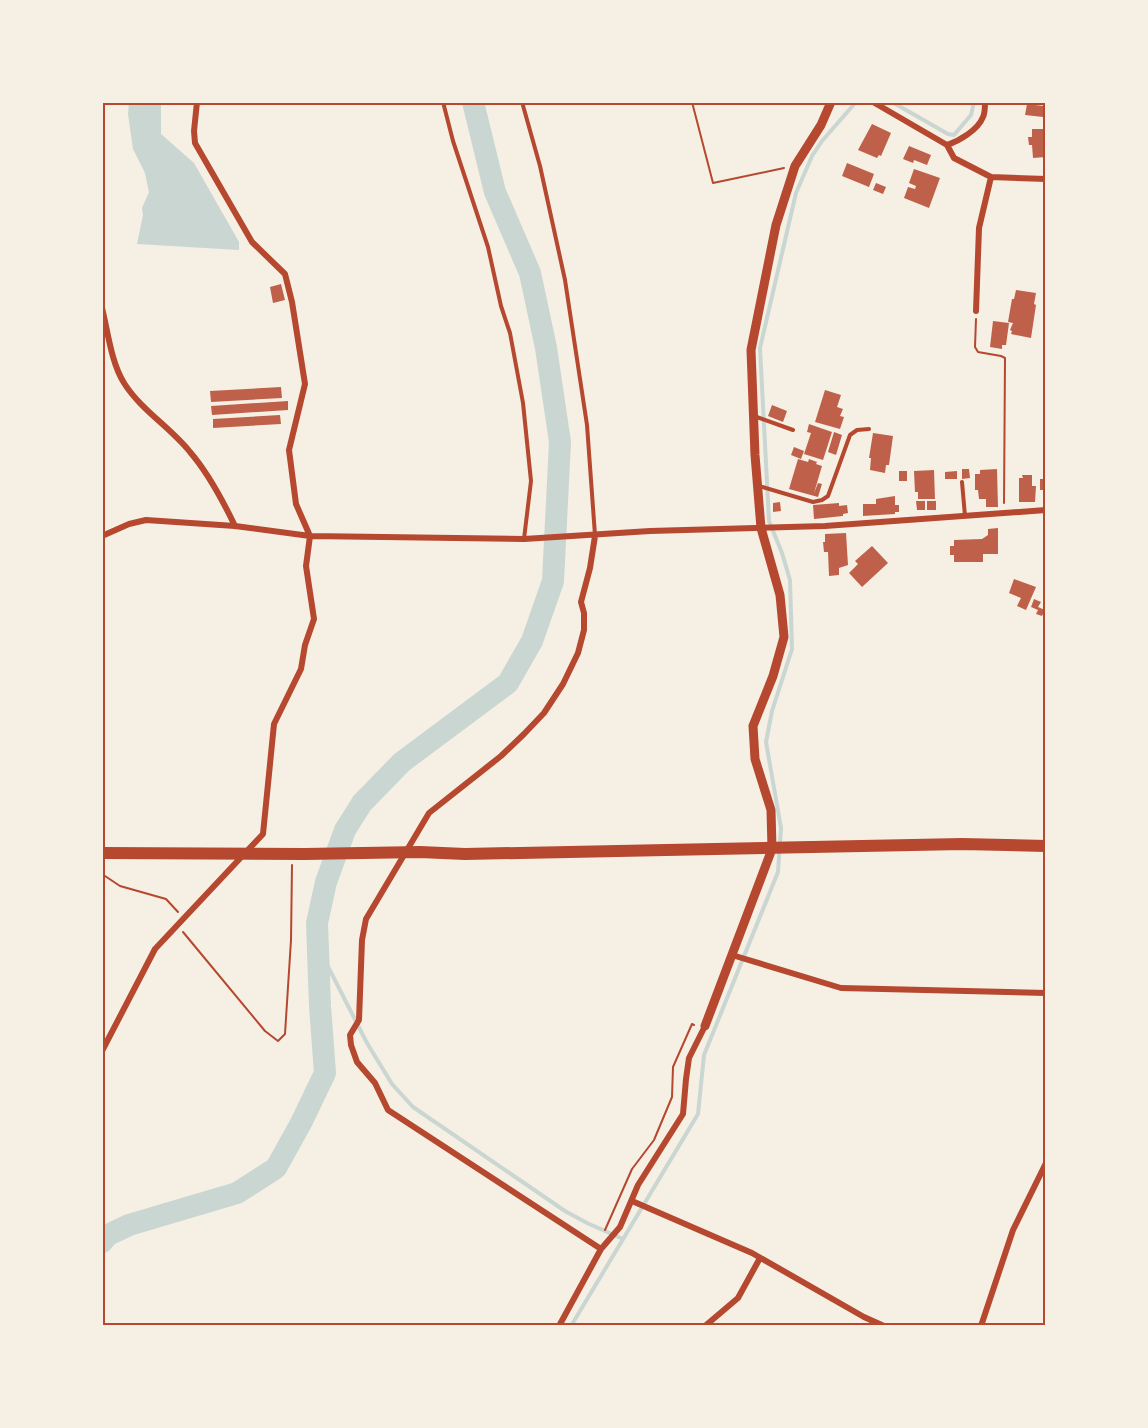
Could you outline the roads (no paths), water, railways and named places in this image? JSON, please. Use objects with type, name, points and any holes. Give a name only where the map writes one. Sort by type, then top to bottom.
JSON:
[{"type":"main road","points":[[102,853],[420,852],[465,854],[962,844],[1046,846]]},
{"type":"street","points":[[102,1051],[155,949],[263,834],[274,724],[301,669],[305,645],[314,619],[306,566],[310,536],[296,504],[289,450],[305,384],[292,302],[285,274],[252,242],[195,143],[197,102]]},
{"type":"street","points":[[559,1326],[601,1249],[620,1227],[638,1185],[683,1114],[689,1058],[705,1026],[772,849],[771,810],[755,759],[753,726],[773,676],[784,637],[780,595],[761,528],[751,350],[776,225],[795,166],[831,102]]},
{"type":"street","points":[[873,102],[947,145],[954,158],[991,177],[1046,179]]},
{"type":"street","points":[[947,145],[958,142],[978,124],[984,117],[985,102]]},
{"type":"street","points":[[976,310],[979,228],[991,177]]},
{"type":"street","points":[[102,308],[115,362],[122,380],[137,402],[159,420],[190,452],[221,497],[236,526]]},
{"type":"street","points":[[102,536],[129,524],[146,520],[236,526],[310,536],[527,539],[650,531],[825,526],[1046,510]]},
{"type":"street","points":[[591,536],[590,568],[580,602],[585,613],[584,630],[578,653],[564,684],[544,712],[501,756],[429,813],[411,841],[366,919],[362,940],[359,1020],[350,1035],[357,1062],[375,1083],[388,1110],[601,1249]]},
{"type":"street","points":[[732,955],[841,988],[1046,993]]},
{"type":"street","points":[[981,1326],[1013,1230],[1046,1162]]},
{"type":"street","points":[[632,1201],[760,1257],[864,1317],[884,1326]]},
{"type":"street","points":[[705,1326],[738,1298],[760,1257]]},
{"type":"lane","points":[[443,102],[453,141],[488,247],[501,306],[510,333],[523,403],[531,481],[527,539]]},
{"type":"lane","points":[[522,102],[540,166],[565,280],[586,425],[591,536]]},
{"type":"lane","points":[[753,416],[793,430]]},
{"type":"lane","points":[[757,486],[813,502],[822,500],[828,496],[850,435],[857,430],[869,429]]},
{"type":"lane","points":[[963,482],[965,516]]},
{"type":"waterway","points":[[102,1242],[108,1235],[129,1225],[237,1193],[276,1168],[325,1073],[317,923],[326,882],[345,830],[362,803],[402,762],[508,683],[532,641],[553,581],[560,442],[546,348],[530,273],[495,192],[473,102]]},
{"type":"waterway","points":[[571,1326],[698,1114],[704,1055],[778,872],[781,828],[766,742],[772,711],[792,649],[790,580],[769,521],[760,348],[796,193],[812,156],[856,102]]},
{"type":"waterway","points":[[892,102],[948,134],[954,135],[971,115],[974,102]]},
{"type":"waterway","points":[[319,949],[367,1043],[392,1084],[413,1107],[565,1211],[623,1239]]}]
